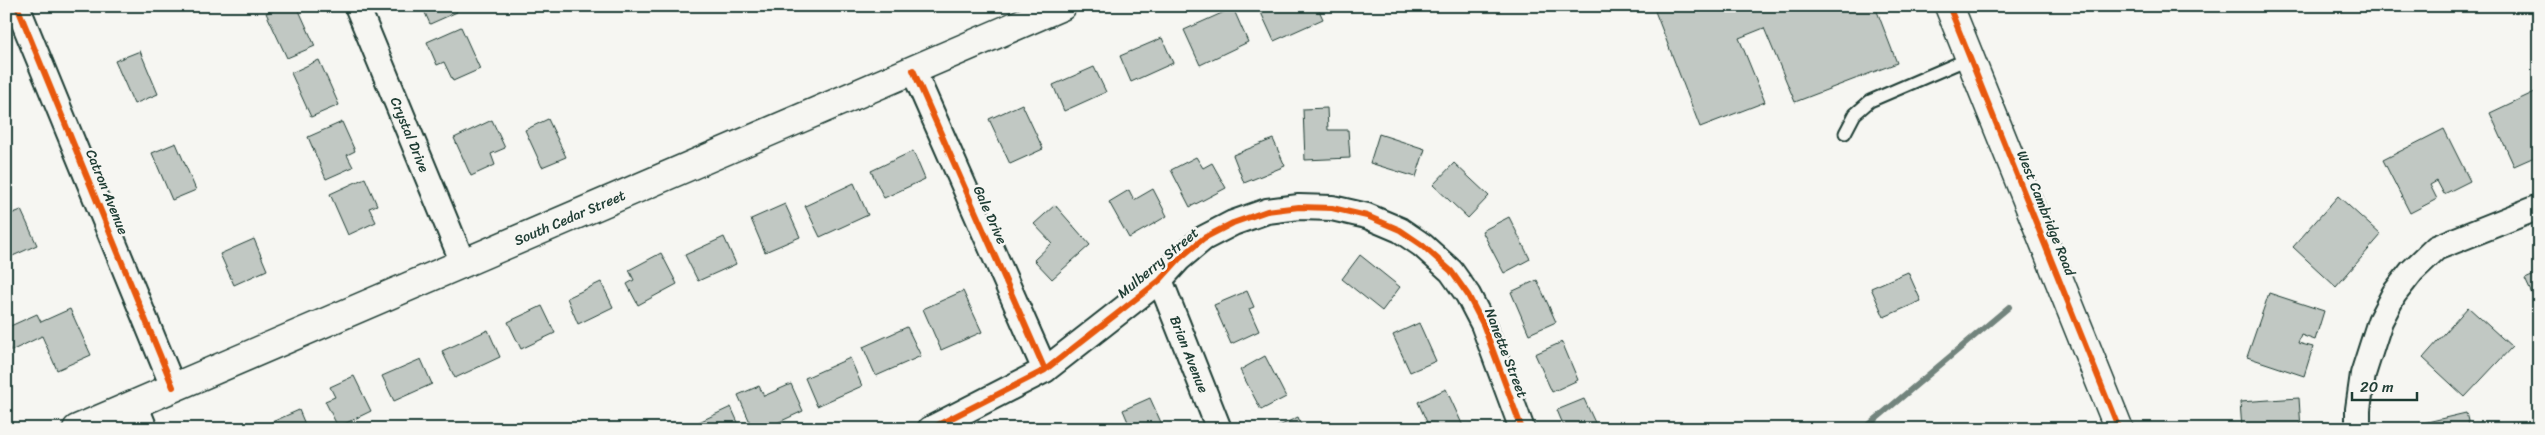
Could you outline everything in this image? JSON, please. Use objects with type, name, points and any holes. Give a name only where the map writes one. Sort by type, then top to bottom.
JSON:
[{"type":"main road","name":"South Cedar Street","points":[[77,429],[1062,6]]},
{"type":"main road","name":"West Cambridge Road","points":[[1949,6],[2119,429]]},
{"type":"street","name":"Catron Avenue","points":[[17,6],[173,387]]},
{"type":"street","name":"Crystal Drive","points":[[357,6],[463,263]]},
{"type":"street","name":"Gale Drive","points":[[913,70],[1045,370]]},
{"type":"street","name":"Mulberry Street","points":[[930,429],[1045,370],[1160,280],[1179,259],[1204,238],[1233,223],[1267,211],[1299,207],[1332,208],[1367,216],[1400,230],[1422,245]]},
{"type":"street","points":[[2358,429],[2358,409],[2363,374],[2380,321],[2394,294],[2412,271],[2436,248],[2539,207]]},
{"type":"street","name":"Nanette Street","points":[[1422,245],[1451,271],[1468,295],[1483,324],[1522,429]]},
{"type":"street","name":"Brian Avenue","points":[[1160,280],[1219,429]]},
{"type":"street","points":[[135,404],[145,429]]},
{"type":"lane","points":[[1845,133],[1855,114],[1870,101],[1970,58]]},
{"type":"building","points":[[282,6],[297,6],[315,46],[287,58],[266,13]]},
{"type":"building","points":[[422,6],[454,6],[457,12],[430,24]]},
{"type":"building","points":[[1258,6],[1317,6],[1323,19],[1274,41]]},
{"type":"building","points":[[1653,6],[1875,6],[1897,63],[1795,102],[1764,28],[1739,38],[1765,102],[1700,127]]},
{"type":"building","points":[[1233,8],[1248,42],[1200,65],[1184,30]]},
{"type":"building","points":[[461,27],[480,69],[453,81],[444,62],[437,65],[427,42]]},
{"type":"building","points":[[1162,38],[1173,63],[1131,82],[1120,56]]},
{"type":"building","points":[[140,51],[158,94],[134,104],[115,61]]},
{"type":"building","points":[[319,60],[339,105],[311,117],[291,73]]},
{"type":"building","points":[[1094,67],[1106,92],[1064,111],[1053,85]]},
{"type":"building","points":[[2539,90],[2539,155],[2514,166],[2490,113]]},
{"type":"building","points":[[1022,104],[1043,149],[1010,164],[989,119]]},
{"type":"building","points":[[1327,108],[1328,130],[1348,130],[1350,158],[1305,160],[1303,109]]},
{"type":"building","points":[[548,119],[566,157],[542,167],[525,130]]},
{"type":"building","points":[[492,120],[505,148],[491,154],[495,165],[471,176],[454,138]]},
{"type":"building","points":[[342,122],[355,151],[347,155],[353,167],[326,179],[308,137]]},
{"type":"building","points":[[2444,129],[2470,181],[2444,194],[2437,181],[2430,185],[2437,199],[2410,213],[2383,160]]},
{"type":"building","points":[[1379,134],[1425,149],[1416,177],[1370,163]]},
{"type":"building","points":[[1273,139],[1285,166],[1244,183],[1233,155]]},
{"type":"building","points":[[176,143],[196,190],[172,200],[152,153]]},
{"type":"building","points":[[913,151],[925,179],[884,198],[871,171]]},
{"type":"building","points":[[1196,157],[1203,168],[1212,163],[1226,188],[1190,207],[1171,170]]},
{"type":"building","points":[[1454,163],[1489,196],[1468,218],[1433,185]]},
{"type":"building","points":[[365,178],[377,205],[369,208],[376,222],[348,235],[330,194]]},
{"type":"building","points":[[854,183],[868,215],[820,237],[805,206]]},
{"type":"building","points":[[1153,189],[1167,216],[1129,238],[1109,202],[1129,190],[1134,200]]},
{"type":"building","points":[[2338,196],[2381,235],[2336,287],[2293,247]]},
{"type":"building","points":[[785,204],[800,237],[765,252],[751,219]]},
{"type":"building","points":[[1055,205],[1090,245],[1052,279],[1034,260],[1052,243],[1034,224]]},
{"type":"building","points":[[21,210],[37,245],[6,259],[6,216]]},
{"type":"building","points":[[1509,217],[1530,259],[1504,273],[1482,231]]},
{"type":"building","points":[[724,237],[736,264],[698,281],[685,255]]},
{"type":"building","points":[[254,239],[267,270],[234,285],[220,254]]},
{"type":"building","points":[[661,253],[677,284],[638,305],[627,284],[634,280],[629,270]]},
{"type":"building","points":[[1360,255],[1400,287],[1382,311],[1342,279]]},
{"type":"building","points":[[1908,272],[1921,301],[1884,317],[1871,288]]},
{"type":"building","points":[[2539,273],[2539,309],[2525,279]]},
{"type":"building","points":[[1537,280],[1556,322],[1529,334],[1511,292]]},
{"type":"building","points":[[601,282],[613,307],[578,324],[567,298]]},
{"type":"building","points":[[963,291],[982,332],[941,350],[923,309]]},
{"type":"building","points":[[1247,291],[1254,307],[1249,309],[1259,331],[1231,344],[1214,305]]},
{"type":"building","points":[[2269,293],[2324,311],[2315,340],[2301,335],[2298,343],[2313,347],[2304,376],[2247,357]]},
{"type":"building","points":[[542,306],[555,333],[521,349],[508,322]]},
{"type":"building","points":[[2468,307],[2512,347],[2465,397],[2423,358]]},
{"type":"building","points":[[70,309],[91,355],[57,370],[42,336],[11,351],[6,340],[6,328],[37,314],[41,322]]},
{"type":"building","points":[[1419,323],[1436,361],[1410,372],[1393,335]]},
{"type":"building","points":[[907,327],[921,356],[876,376],[863,347]]},
{"type":"building","points":[[488,330],[500,357],[455,378],[442,351]]},
{"type":"building","points":[[1562,342],[1578,380],[1552,392],[1535,354]]},
{"type":"building","points":[[1265,356],[1286,397],[1261,410],[1240,370]]},
{"type":"building","points":[[850,358],[862,386],[817,406],[805,378]]},
{"type":"building","points":[[421,359],[432,384],[394,401],[382,376]]},
{"type":"building","points":[[354,376],[371,411],[338,427],[325,401],[335,397],[330,387]]},
{"type":"building","points":[[791,384],[803,411],[764,429],[753,429],[738,395],[759,386],[764,396]]},
{"type":"building","points":[[1446,389],[1463,426],[1457,429],[1430,429],[1418,402]]},
{"type":"building","points":[[1150,398],[1164,429],[1131,429],[1123,410]]},
{"type":"building","points":[[2299,398],[2301,429],[2242,429],[2240,402]]},
{"type":"building","points":[[1584,399],[1598,429],[1565,429],[1557,410]]},
{"type":"building","points":[[731,407],[741,429],[684,429]]},
{"type":"building","points":[[299,410],[307,429],[265,429],[263,426]]},
{"type":"building","points":[[2466,413],[2470,429],[2410,429],[2410,426]]},
{"type":"building","points":[[1298,417],[1303,429],[1273,429]]},
{"type":"waterway","points":[[1864,429],[2009,307]]},
{"type":"cycle path","points":[[17,6],[173,387]]},
{"type":"cycle path","points":[[1949,6],[2119,429]]},
{"type":"cycle path","points":[[913,70],[1045,370]]},
{"type":"cycle path","points":[[930,429],[1045,370],[1160,280],[1179,259],[1204,238],[1233,223],[1267,211],[1299,207],[1332,208],[1367,216],[1400,230],[1422,245],[1451,271],[1468,295],[1483,324],[1522,429]]}]
